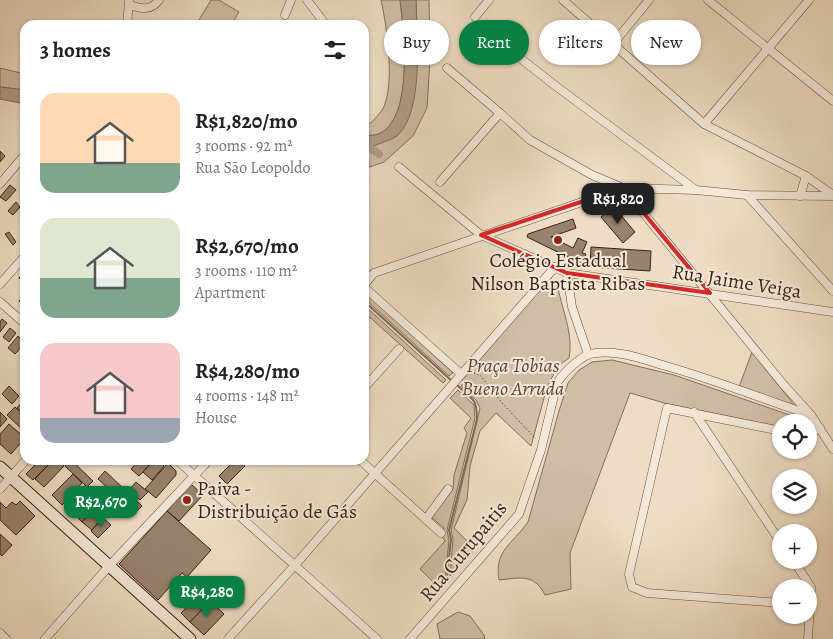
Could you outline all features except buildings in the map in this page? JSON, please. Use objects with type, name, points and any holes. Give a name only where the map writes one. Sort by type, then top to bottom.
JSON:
[{"type":"main road","points":[[0,467],[190,639]]},
{"type":"street","points":[[127,20],[129,2],[143,8],[149,8],[154,6],[159,0]]},
{"type":"street","points":[[285,15],[291,0]]},
{"type":"street","points":[[307,0],[322,20]]},
{"type":"street","points":[[476,17],[489,0]]},
{"type":"street","points":[[563,0],[586,20]]},
{"type":"street","points":[[621,34],[649,0]]},
{"type":"street","points":[[708,0],[833,101]]},
{"type":"street","points":[[704,124],[809,0]]},
{"type":"street","points":[[621,51],[704,124],[806,176],[833,195]]},
{"type":"street","points":[[529,64],[696,190]]},
{"type":"street","points":[[447,68],[530,140],[592,175],[623,188],[783,384],[810,414]]},
{"type":"street","points":[[440,182],[500,113]]},
{"type":"street","points":[[0,184],[20,164]]},
{"type":"street","name":"Rua Jaime Veiga","points":[[399,167],[481,235],[567,273],[833,312]]},
{"type":"street","points":[[800,196],[806,176]]},
{"type":"street","points":[[369,280],[374,273],[623,188],[696,190],[747,195],[833,195]]},
{"type":"street","points":[[747,195],[833,290]]},
{"type":"street","points":[[0,284],[20,262]]},
{"type":"street","points":[[228,639],[555,267]]},
{"type":"street","points":[[567,273],[572,307],[588,354],[623,353],[695,374],[808,414]]},
{"type":"street","points":[[369,291],[459,376]]},
{"type":"street","points":[[0,302],[20,320]]},
{"type":"street","points":[[369,382],[398,349]]},
{"type":"street","name":"Rua Curupaitis","points":[[410,639],[519,514],[541,448],[557,383],[562,374],[588,354]]},
{"type":"street","points":[[772,429],[667,408],[629,574],[632,587],[647,593],[772,601]]},
{"type":"street","points":[[694,412],[772,529]]},
{"type":"street","points":[[817,424],[833,449]]},
{"type":"street","points":[[0,489],[22,465]]},
{"type":"street","points":[[183,465],[377,639]]},
{"type":"street","points":[[46,639],[110,566],[205,465]]},
{"type":"street","points":[[365,465],[441,533]]},
{"type":"street","points":[[426,519],[448,489]]},
{"type":"street","points":[[808,624],[808,639]]},
{"type":"street","points":[[0,633],[6,639]]},
{"type":"path","points":[[459,376],[467,372],[480,375],[541,448]]},
{"type":"highlighted area","points":[[623,188],[710,293],[567,273],[481,235]]},
{"type":"green space","points":[[211,0],[219,0],[239,12],[234,20],[199,20]]},
{"type":"green space","points":[[381,0],[400,0],[402,20],[384,20]]},
{"type":"green space","points":[[416,0],[429,0],[429,20],[416,20]]},
{"type":"green space","points":[[389,65],[404,65],[402,93],[398,111],[390,125],[379,134],[369,136],[369,123],[381,112],[385,104],[388,93]]},
{"type":"green space","points":[[412,65],[430,65],[427,108],[413,136],[384,162],[369,167],[369,148],[397,136]]},
{"type":"green space","points":[[0,68],[20,73],[20,89],[0,87]]},
{"type":"green space","name":"Praça Tobias Bueno Arruda","points":[[550,278],[557,283],[566,320],[570,340],[569,358],[558,366],[547,387],[531,446],[496,413],[480,431],[470,466],[467,500],[454,528],[475,549],[450,576],[453,539],[451,530],[480,408],[476,400],[461,386],[464,382],[462,380]]},
{"type":"green space","points":[[369,296],[453,373],[449,376],[369,303]]},
{"type":"green space","points":[[369,310],[446,380],[443,383],[369,316]]},
{"type":"green space","points":[[752,352],[795,406],[739,387]]},
{"type":"green space","points":[[612,360],[674,375],[787,414],[772,414],[772,425],[668,404],[630,393],[570,553],[571,589],[545,595],[536,583],[526,578],[499,580],[499,562],[506,548],[528,522],[568,383],[579,370],[592,362]]},
{"type":"green space","points":[[458,390],[474,405],[475,418],[447,530],[449,540],[445,581],[439,588],[420,569],[445,541],[442,537],[444,528],[431,517],[453,489],[454,475],[467,433],[464,428],[471,418],[450,398]]},
{"type":"green space","points":[[458,612],[470,616],[485,639],[440,639],[437,624]]},
{"type":"shaded area","points":[[400,0],[416,0],[417,20],[402,20]]},
{"type":"shaded area","points":[[404,65],[417,65],[412,108],[406,123],[398,135],[369,148],[369,136],[379,134],[390,125],[398,111]]},
{"type":"shaded area","points":[[0,87],[20,89],[20,103],[0,99]]},
{"type":"waterway","points":[[369,147],[379,154]]},
{"type":"waterway","points":[[369,306],[453,382]]},
{"type":"waterway","points":[[447,578],[451,539],[449,530],[477,419],[473,399],[457,385]]},
{"type":"place","name":"Colégio Estadual Nilson Baptista Ribas","points":[[558,240]]},
{"type":"place","name":"Paiva - Distribuição de Gás","points":[[187,500]]}]
